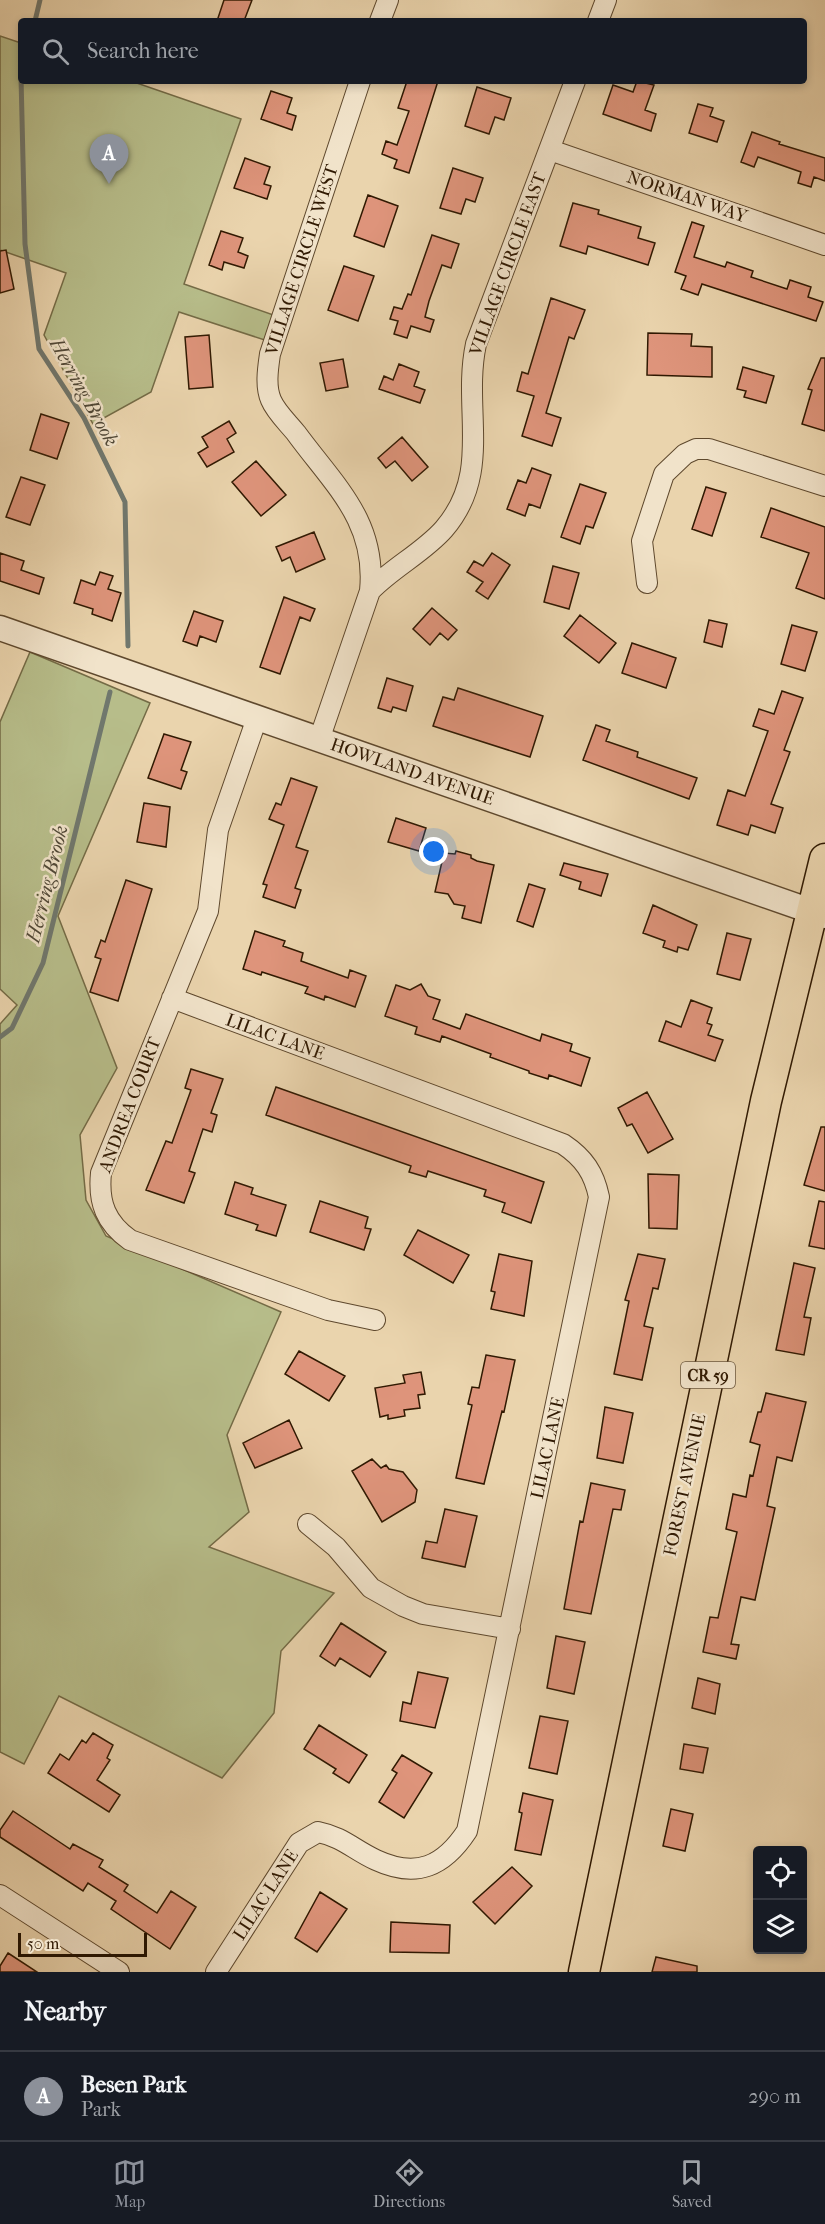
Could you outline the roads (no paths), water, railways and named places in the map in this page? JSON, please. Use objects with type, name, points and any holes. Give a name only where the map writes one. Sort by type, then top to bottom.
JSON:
[{"type":"main road","name":"FOREST AVENUE","points":[[584,1972],[764,1112],[818,913],[825,859]]},
{"type":"street","points":[[381,18],[388,0]]},
{"type":"street","points":[[599,18],[606,0]]},
{"type":"street","name":"VILLAGE CIRCLE WEST","points":[[359,84],[270,354],[268,374],[271,401],[354,511],[363,527],[369,546],[372,570],[370,591]]},
{"type":"street","name":"VILLAGE CIRCLE EAST","points":[[370,591],[390,571],[445,528],[467,493],[472,472],[472,364],[476,344],[575,84]]},
{"type":"street","name":"NORMAN WAY","points":[[550,150],[825,244]]},
{"type":"street","points":[[647,583],[642,540],[664,474],[685,454],[696,449],[708,449],[825,486]]},
{"type":"street","points":[[319,740],[370,591]]},
{"type":"street","name":"HOWLAND AVENUE","points":[[0,628],[818,913]]},
{"type":"street","name":"ANDREA COURT","points":[[257,718],[218,830],[208,911],[101,1173],[99,1190],[102,1206],[109,1220],[130,1240],[328,1310],[375,1320]]},
{"type":"street","name":"LILAC LANE","points":[[172,998],[563,1144],[588,1165],[595,1181],[598,1208],[467,1831],[453,1851],[436,1863],[415,1869],[393,1866],[375,1860],[338,1836],[318,1832],[300,1843],[216,1972]]},
{"type":"street","points":[[308,1524],[336,1547],[371,1588],[403,1606],[423,1614],[510,1629]]},
{"type":"street","points":[[0,1895],[119,1972]]},
{"type":"waterway","name":"Herring Brook","points":[[36,18],[40,0]]},
{"type":"waterway","name":"Herring Brook","points":[[21,84],[25,244],[39,349],[84,418],[125,502],[128,646]]},
{"type":"waterway","name":"Herring Brook","points":[[0,1037],[12,1028],[43,963],[110,692]]},
{"type":"place","name":"Besen Park","points":[[109,184]]}]
